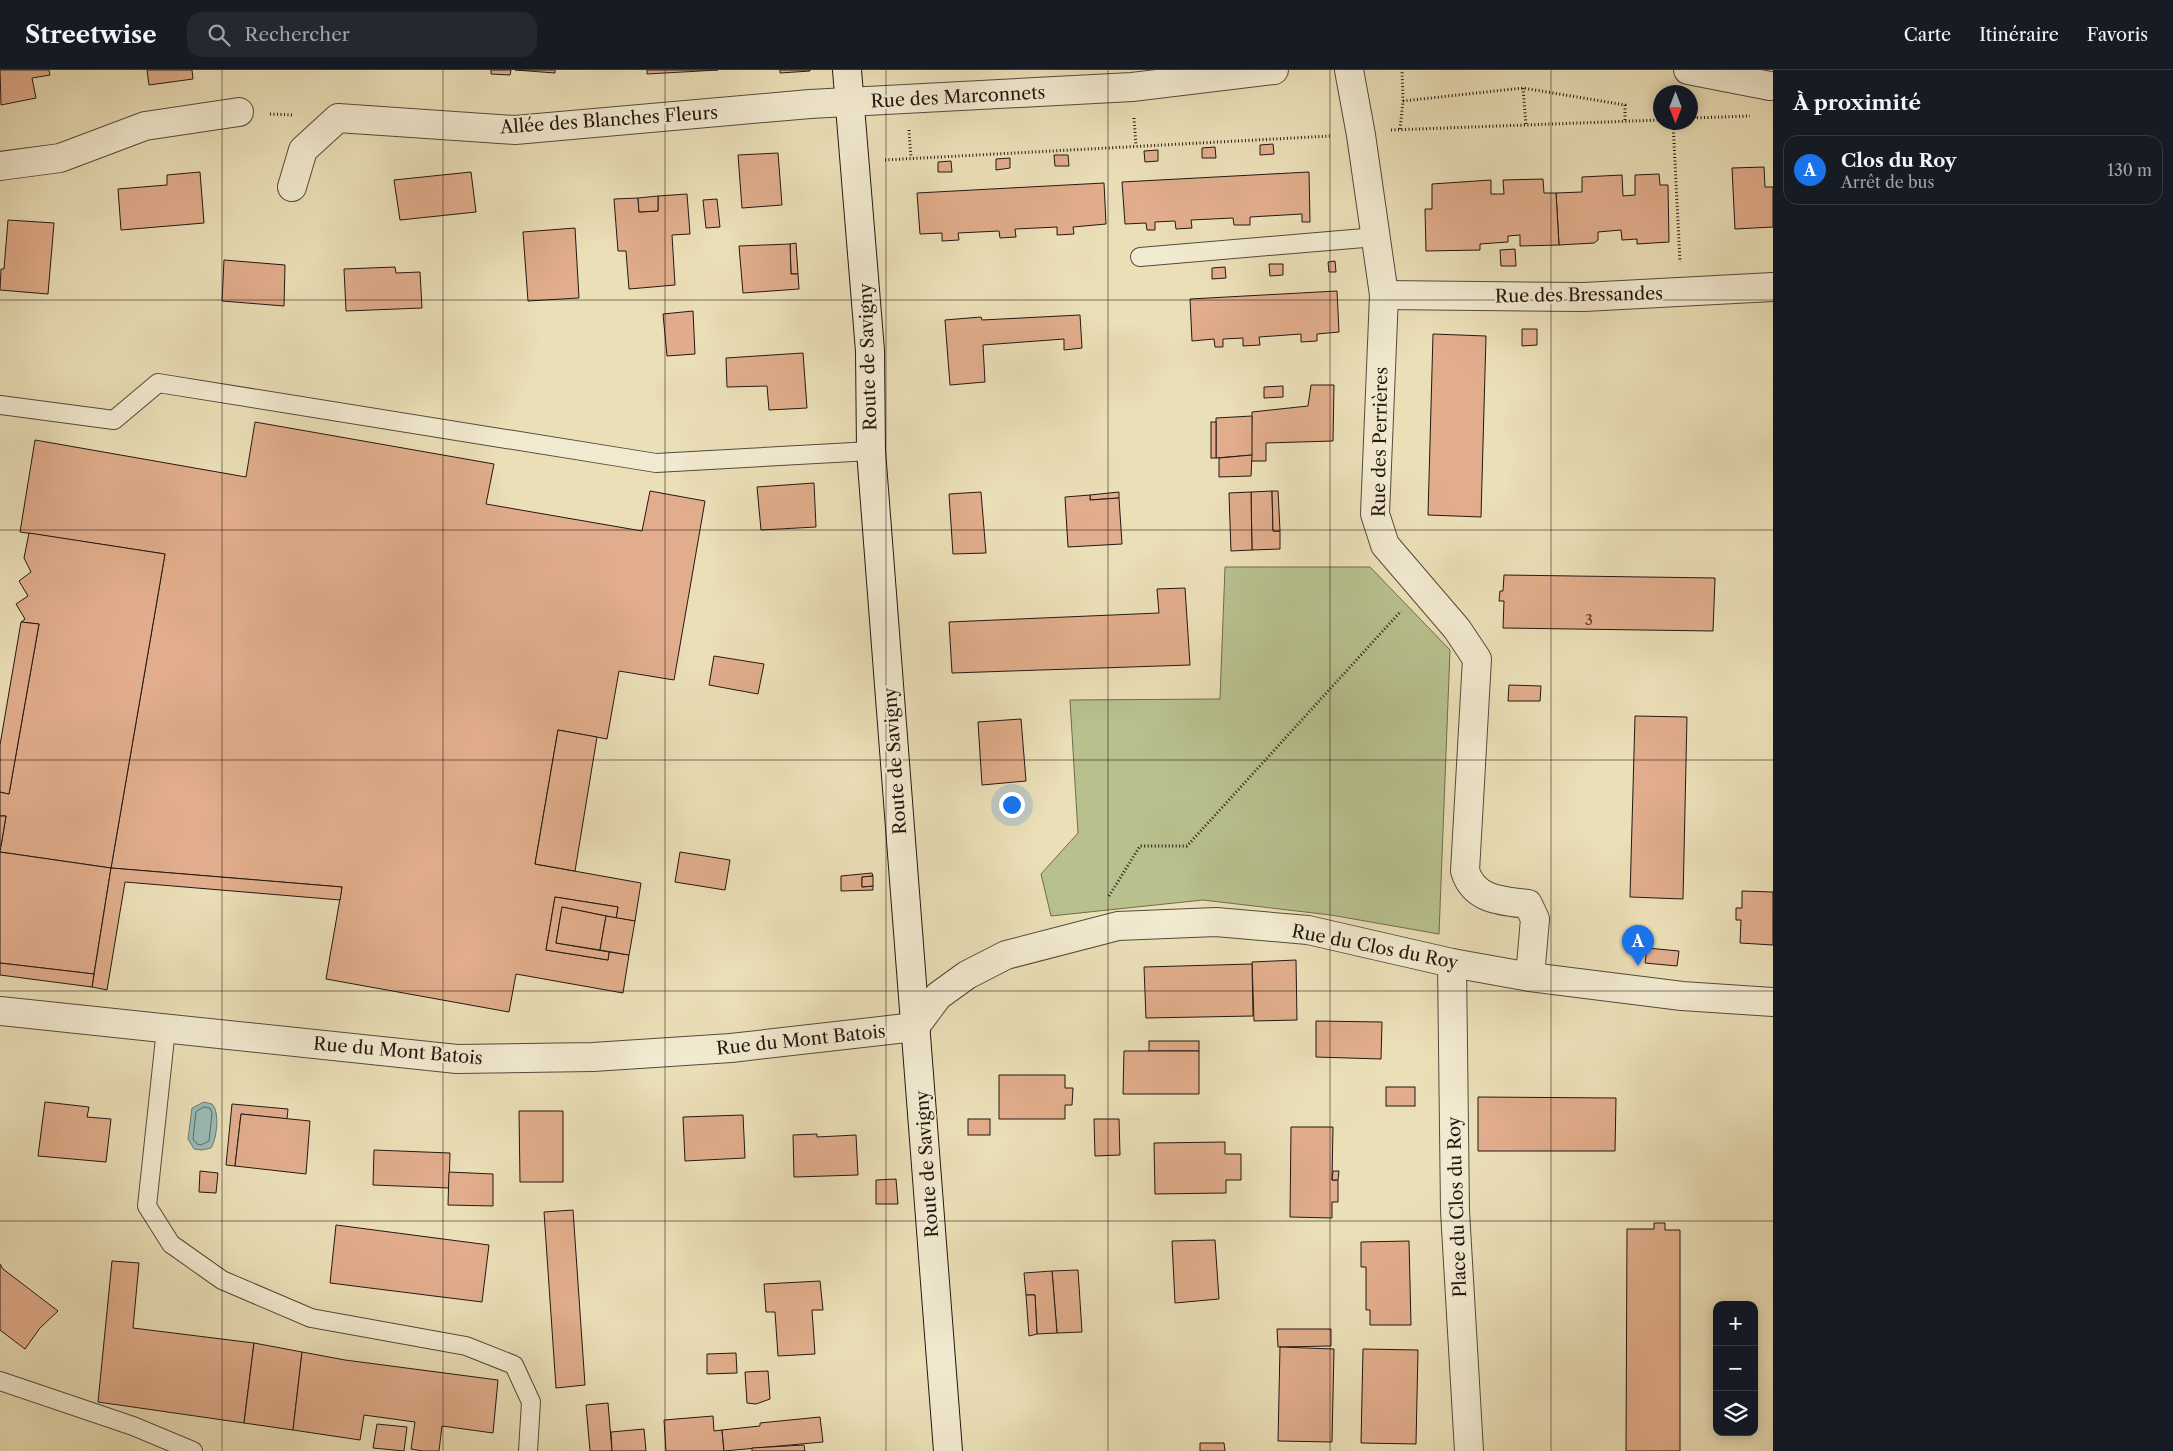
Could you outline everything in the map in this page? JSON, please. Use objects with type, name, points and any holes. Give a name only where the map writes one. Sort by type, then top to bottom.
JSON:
[{"type":"street","name":"Route de Savigny","points":[[847,70],[870,351],[871,451],[948,1451]]},
{"type":"street","name":"Rue des Marconnets","points":[[850,104],[1132,87],[1226,78],[1274,70]]},
{"type":"street","name":"Rue des Perrières","points":[[1349,70],[1361,135],[1384,296],[1375,514],[1385,546],[1458,629],[1477,659],[1465,870],[1469,884],[1485,896],[1528,904],[1535,919],[1530,977]]},
{"type":"street","points":[[1688,70],[1770,86]]},
{"type":"street","name":"Allée des Blanches Fleurs","points":[[338,118],[515,130],[810,104],[850,104]]},
{"type":"street","points":[[0,166],[60,158],[145,126],[239,112]]},
{"type":"street","points":[[292,186],[304,150],[338,118]]},
{"type":"street","name":"Rue des Bressandes","points":[[1384,296],[1584,297],[1773,287]]},
{"type":"street","name":"Rue du Clos du Roy","points":[[915,1027],[938,996],[967,975],[1006,955],[1118,926],[1216,922],[1308,930],[1530,977],[1682,996],[1773,1002]]},
{"type":"street","name":"Place du Clos du Roy","points":[[1452,962],[1455,1211],[1469,1451]]},
{"type":"street","name":"Rue du Mont Batois","points":[[0,1011],[457,1059],[593,1057],[731,1048],[915,1027]]},
{"type":"lane","points":[[1140,256],[1376,237]]},
{"type":"lane","points":[[0,405],[114,420],[158,383],[656,463],[871,451]]},
{"type":"lane","points":[[166,1029],[147,1206],[171,1244],[222,1280],[311,1318],[466,1346],[514,1365],[531,1402],[528,1451]]},
{"type":"lane","points":[[0,1381],[132,1426],[193,1451]]},
{"type":"path","points":[[1400,129],[1404,101],[1402,70]]},
{"type":"path","points":[[1404,101],[1523,88],[1624,105],[1625,121]]},
{"type":"path","points":[[1523,88],[1526,125]]},
{"type":"path","points":[[239,112],[338,118]]},
{"type":"path","points":[[1698,118],[1754,116]]},
{"type":"path","points":[[856,162],[1361,135],[1400,129],[1653,120]]},
{"type":"path","points":[[1672,130],[1682,292]]},
{"type":"path","points":[[1106,902],[1140,846],[1187,846],[1422,588]]},
{"type":"green space","points":[[1225,567],[1370,567],[1450,650],[1439,934],[1331,915],[1203,900],[1051,916],[1041,874],[1078,833],[1070,700],[1220,699]]},
{"type":"water","points":[[204,1102],[212,1104],[216,1113],[215,1138],[211,1148],[194,1149],[188,1139],[192,1108]]},
{"type":"building","points":[[0,70],[49,70],[50,75],[32,78],[36,98],[1,105]]},
{"type":"building","points":[[147,70],[192,70],[193,79],[149,85]]},
{"type":"building","points":[[491,70],[511,70],[510,75],[491,74]]},
{"type":"building","points":[[515,70],[555,70],[555,73]]},
{"type":"building","points":[[647,70],[718,70],[647,74]]},
{"type":"building","points":[[780,70],[810,70],[810,71],[780,73]]},
{"type":"building","points":[[1273,144],[1274,154],[1260,155],[1260,145]]},
{"type":"building","points":[[1215,147],[1216,158],[1202,158],[1202,148]]},
{"type":"building","points":[[1158,150],[1158,161],[1145,162],[1144,151]]},
{"type":"building","points":[[778,153],[782,205],[742,208],[738,155]]},
{"type":"building","points":[[1054,155],[1068,155],[1069,166],[1055,166]]},
{"type":"building","points":[[1010,158],[1010,168],[996,170],[996,159]]},
{"type":"building","points":[[951,161],[952,172],[938,172],[938,162]]},
{"type":"building","points":[[1764,167],[1765,187],[1773,187],[1773,227],[1735,229],[1732,168]]},
{"type":"building","points":[[200,172],[204,223],[121,230],[118,189],[167,185],[167,175]]},
{"type":"building","points":[[471,172],[476,212],[400,220],[394,180]]},
{"type":"building","points":[[1309,172],[1310,222],[1302,222],[1302,214],[1250,217],[1250,225],[1234,225],[1233,218],[1191,220],[1192,228],[1176,229],[1175,221],[1155,222],[1155,230],[1147,230],[1146,223],[1125,224],[1122,182]]},
{"type":"building","points":[[1659,174],[1660,185],[1668,185],[1669,242],[1637,244],[1637,239],[1622,240],[1621,230],[1598,232],[1598,240],[1594,243],[1559,245],[1556,193],[1582,192],[1582,177],[1622,175],[1623,196],[1635,195],[1635,175]]},
{"type":"building","points":[[1543,179],[1544,193],[1556,193],[1559,245],[1520,246],[1520,235],[1508,236],[1508,242],[1480,244],[1480,250],[1426,251],[1425,209],[1432,209],[1432,184],[1491,180],[1491,194],[1504,194],[1503,180]]},
{"type":"building","points":[[1104,183],[1106,224],[1073,227],[1074,234],[1057,235],[1057,227],[1015,229],[1016,237],[1000,238],[999,231],[958,233],[959,240],[942,241],[942,233],[920,234],[917,193]]},
{"type":"building","points":[[687,194],[690,234],[672,235],[675,285],[629,289],[626,251],[618,251],[614,199],[638,198],[639,212],[658,211],[658,196]]},
{"type":"building","points":[[658,196],[658,211],[639,212],[638,198]]},
{"type":"building","points":[[717,199],[720,227],[706,228],[703,200]]},
{"type":"building","points":[[8,220],[54,223],[48,294],[0,290],[1,269],[4,269]]},
{"type":"building","points":[[575,228],[579,298],[528,301],[523,232]]},
{"type":"building","points":[[796,243],[798,274],[791,274],[790,244]]},
{"type":"building","points":[[790,244],[791,274],[798,274],[799,289],[743,293],[739,246]]},
{"type":"building","points":[[1515,249],[1516,266],[1501,266],[1500,250]]},
{"type":"building","points":[[224,260],[285,265],[284,306],[222,301]]},
{"type":"building","points":[[1335,261],[1336,272],[1329,272],[1328,262]]},
{"type":"building","points":[[1269,264],[1283,264],[1283,275],[1270,276]]},
{"type":"building","points":[[395,267],[396,273],[420,272],[422,308],[346,311],[344,269]]},
{"type":"building","points":[[1225,267],[1226,278],[1212,279],[1212,268]]},
{"type":"building","points":[[1337,291],[1339,332],[1317,334],[1317,341],[1301,342],[1301,334],[1259,337],[1260,345],[1243,346],[1243,338],[1223,339],[1223,347],[1215,347],[1214,339],[1192,341],[1190,299]]},
{"type":"building","points":[[693,311],[695,354],[667,356],[663,314]]},
{"type":"building","points":[[1080,315],[1082,348],[1064,350],[1064,339],[983,345],[985,382],[950,385],[945,320],[981,317],[982,320]]},
{"type":"building","points":[[1522,329],[1537,329],[1537,345],[1522,346]]},
{"type":"building","points":[[1433,334],[1486,336],[1481,517],[1428,515]]},
{"type":"building","points":[[803,353],[807,408],[769,410],[767,386],[727,387],[726,358]]},
{"type":"building","points":[[1311,385],[1334,385],[1333,441],[1266,443],[1266,461],[1251,461],[1252,412],[1308,406]]},
{"type":"building","points":[[1283,386],[1283,397],[1264,398],[1264,387]]},
{"type":"building","points":[[1252,416],[1252,455],[1216,458],[1216,418]]},
{"type":"building","points":[[255,422],[494,464],[486,504],[642,531],[650,491],[705,501],[674,680],[619,671],[607,739],[558,730],[535,864],[641,883],[635,921],[616,918],[618,907],[555,897],[546,950],[608,960],[609,952],[629,955],[623,993],[516,974],[509,1012],[326,979],[342,887],[111,868],[165,554],[20,532],[35,440],[246,477]]},
{"type":"building","points":[[1211,422],[1216,422],[1216,458],[1211,458]]},
{"type":"building","points":[[1252,455],[1251,476],[1219,477],[1219,458]]},
{"type":"building","points":[[814,483],[816,527],[761,530],[757,487]]},
{"type":"building","points":[[1272,491],[1273,531],[1280,531],[1280,549],[1252,550],[1251,492]]},
{"type":"building","points":[[1272,491],[1278,491],[1280,531],[1273,531]]},
{"type":"building","points":[[981,492],[986,553],[953,554],[949,494]]},
{"type":"building","points":[[1119,492],[1119,498],[1090,500],[1090,495]]},
{"type":"building","points":[[1251,492],[1252,550],[1231,551],[1229,493]]},
{"type":"building","points":[[1090,495],[1090,500],[1119,498],[1122,544],[1068,547],[1065,497]]},
{"type":"building","points":[[29,533],[165,554],[111,868],[0,852],[6,816],[0,816],[0,792],[9,794],[39,624],[21,622],[25,619],[16,604],[28,596],[19,581],[31,572],[24,558]]},
{"type":"building","points":[[1504,575],[1715,578],[1713,631],[1503,628],[1504,601],[1499,601],[1500,591],[1503,591]]},
{"type":"building","points":[[1185,588],[1190,665],[952,673],[949,622],[1159,613],[1157,589]]},
{"type":"building","points":[[21,622],[39,624],[9,794],[0,792],[0,745]]},
{"type":"building","points":[[714,656],[764,664],[758,694],[709,685]]},
{"type":"building","points":[[1509,685],[1541,686],[1540,701],[1508,701]]},
{"type":"building","points":[[1635,716],[1687,717],[1683,899],[1630,897]]},
{"type":"building","points":[[1021,719],[1026,781],[982,785],[978,722]]},
{"type":"building","points":[[558,730],[597,737],[575,871],[535,864]]},
{"type":"building","points":[[0,816],[6,816],[1,846],[0,846]]},
{"type":"building","points":[[0,852],[111,868],[94,974],[0,963]]},
{"type":"building","points":[[680,852],[730,860],[725,890],[675,882]]},
{"type":"building","points":[[111,868],[342,887],[340,900],[125,882],[107,990],[92,987]]},
{"type":"building","points":[[872,873],[873,876],[862,877],[862,887],[873,886],[873,890],[841,891],[841,876]]},
{"type":"building","points":[[873,876],[873,886],[862,887],[862,877]]},
{"type":"building","points":[[1742,891],[1773,892],[1773,945],[1740,943],[1741,920],[1736,920],[1736,908],[1742,908]]},
{"type":"building","points":[[555,897],[618,907],[616,918],[562,907],[556,943],[609,952],[608,960],[546,950]]},
{"type":"building","points":[[562,907],[606,916],[600,950],[556,943]]},
{"type":"building","points":[[606,916],[635,921],[629,955],[600,950]]},
{"type":"building","points":[[1647,948],[1679,951],[1677,966],[1645,963]]},
{"type":"building","points":[[1296,960],[1297,1020],[1254,1021],[1252,962]]},
{"type":"building","points":[[0,963],[94,974],[92,987],[0,975]]},
{"type":"building","points":[[1252,964],[1253,1016],[1146,1018],[1144,967]]},
{"type":"building","points":[[1316,1021],[1382,1022],[1381,1059],[1316,1057]]},
{"type":"building","points":[[1149,1041],[1199,1041],[1199,1051],[1149,1051]]},
{"type":"building","points":[[1124,1051],[1199,1051],[1199,1094],[1123,1094]]},
{"type":"building","points":[[999,1075],[1065,1075],[1065,1088],[1073,1088],[1072,1105],[1065,1105],[1065,1119],[999,1119]]},
{"type":"building","points":[[1386,1087],[1415,1087],[1415,1106],[1386,1106]]},
{"type":"building","points":[[1478,1097],[1616,1098],[1615,1151],[1478,1151]]},
{"type":"building","points":[[45,1102],[89,1107],[87,1117],[111,1119],[106,1162],[38,1156]]},
{"type":"building","points":[[232,1104],[288,1109],[287,1119],[241,1114],[235,1166],[226,1165]]},
{"type":"building","points":[[519,1111],[563,1111],[563,1182],[520,1182]]},
{"type":"building","points":[[241,1114],[310,1121],[306,1174],[235,1166]]},
{"type":"building","points":[[743,1115],[745,1158],[685,1161],[683,1117]]},
{"type":"building","points":[[968,1119],[990,1119],[990,1135],[968,1135]]},
{"type":"building","points":[[1094,1119],[1119,1119],[1120,1155],[1095,1156]]},
{"type":"building","points":[[1291,1127],[1333,1127],[1332,1180],[1338,1180],[1338,1202],[1332,1202],[1332,1218],[1290,1217]]},
{"type":"building","points":[[817,1134],[817,1137],[856,1135],[858,1175],[794,1177],[793,1135]]},
{"type":"building","points":[[1225,1142],[1225,1154],[1241,1154],[1241,1180],[1226,1180],[1226,1193],[1155,1194],[1154,1143]]},
{"type":"building","points":[[374,1150],[450,1153],[449,1188],[373,1185]]},
{"type":"building","points":[[200,1171],[218,1173],[216,1193],[199,1192]]},
{"type":"building","points":[[1333,1171],[1339,1171],[1338,1180],[1332,1180]]},
{"type":"building","points":[[449,1172],[493,1174],[493,1206],[448,1205]]},
{"type":"building","points":[[896,1179],[898,1204],[876,1204],[876,1180]]},
{"type":"building","points":[[573,1210],[585,1385],[556,1388],[544,1212]]},
{"type":"building","points":[[1654,1223],[1665,1223],[1665,1230],[1680,1230],[1680,1451],[1626,1451],[1627,1229],[1654,1229]]},
{"type":"building","points":[[336,1225],[489,1245],[482,1302],[330,1283]]},
{"type":"building","points":[[1215,1240],[1219,1299],[1175,1303],[1172,1241]]},
{"type":"building","points":[[1409,1241],[1411,1325],[1370,1325],[1370,1310],[1366,1310],[1366,1267],[1361,1267],[1361,1242]]},
{"type":"building","points":[[112,1261],[139,1263],[133,1328],[254,1343],[244,1423],[98,1402]]},
{"type":"building","points":[[0,1264],[3,1269],[58,1311],[40,1328],[25,1349],[0,1330]]},
{"type":"building","points":[[1078,1270],[1082,1332],[1057,1333],[1052,1271]]},
{"type":"building","points":[[1052,1271],[1057,1333],[1037,1334],[1035,1295],[1026,1295],[1024,1273]]},
{"type":"building","points":[[820,1281],[823,1310],[812,1310],[815,1354],[778,1356],[775,1312],[766,1312],[764,1284]]},
{"type":"building","points":[[1026,1295],[1035,1295],[1037,1334],[1029,1336]]},
{"type":"building","points":[[1277,1329],[1331,1329],[1331,1346],[1278,1347]]},
{"type":"building","points":[[254,1343],[302,1352],[293,1430],[244,1423]]},
{"type":"building","points":[[1280,1347],[1334,1349],[1332,1442],[1278,1441]]},
{"type":"building","points":[[1363,1349],[1418,1350],[1416,1444],[1361,1443]]},
{"type":"building","points":[[302,1352],[345,1360],[498,1380],[493,1433],[442,1426],[439,1451],[423,1451],[411,1449],[415,1422],[364,1415],[360,1440],[293,1430]]},
{"type":"building","points":[[736,1353],[737,1373],[707,1374],[707,1354]]},
{"type":"building","points":[[768,1371],[770,1399],[756,1404],[747,1403],[745,1372]]},
{"type":"building","points":[[608,1403],[612,1451],[590,1451],[586,1405]]},
{"type":"building","points":[[713,1416],[714,1431],[722,1430],[724,1451],[666,1451],[664,1420]]},
{"type":"building","points":[[820,1417],[823,1442],[724,1451],[722,1430],[760,1426],[760,1423]]},
{"type":"building","points":[[377,1424],[407,1427],[404,1451],[373,1448]]},
{"type":"building","points":[[644,1429],[646,1451],[612,1451],[611,1432]]},
{"type":"building","points":[[1200,1443],[1224,1443],[1225,1451],[1200,1451]]},
{"type":"building","points":[[804,1445],[805,1451],[752,1451],[752,1448]]},
{"type":"place","name":"Clos du Roy","points":[[1638,966]]}]
